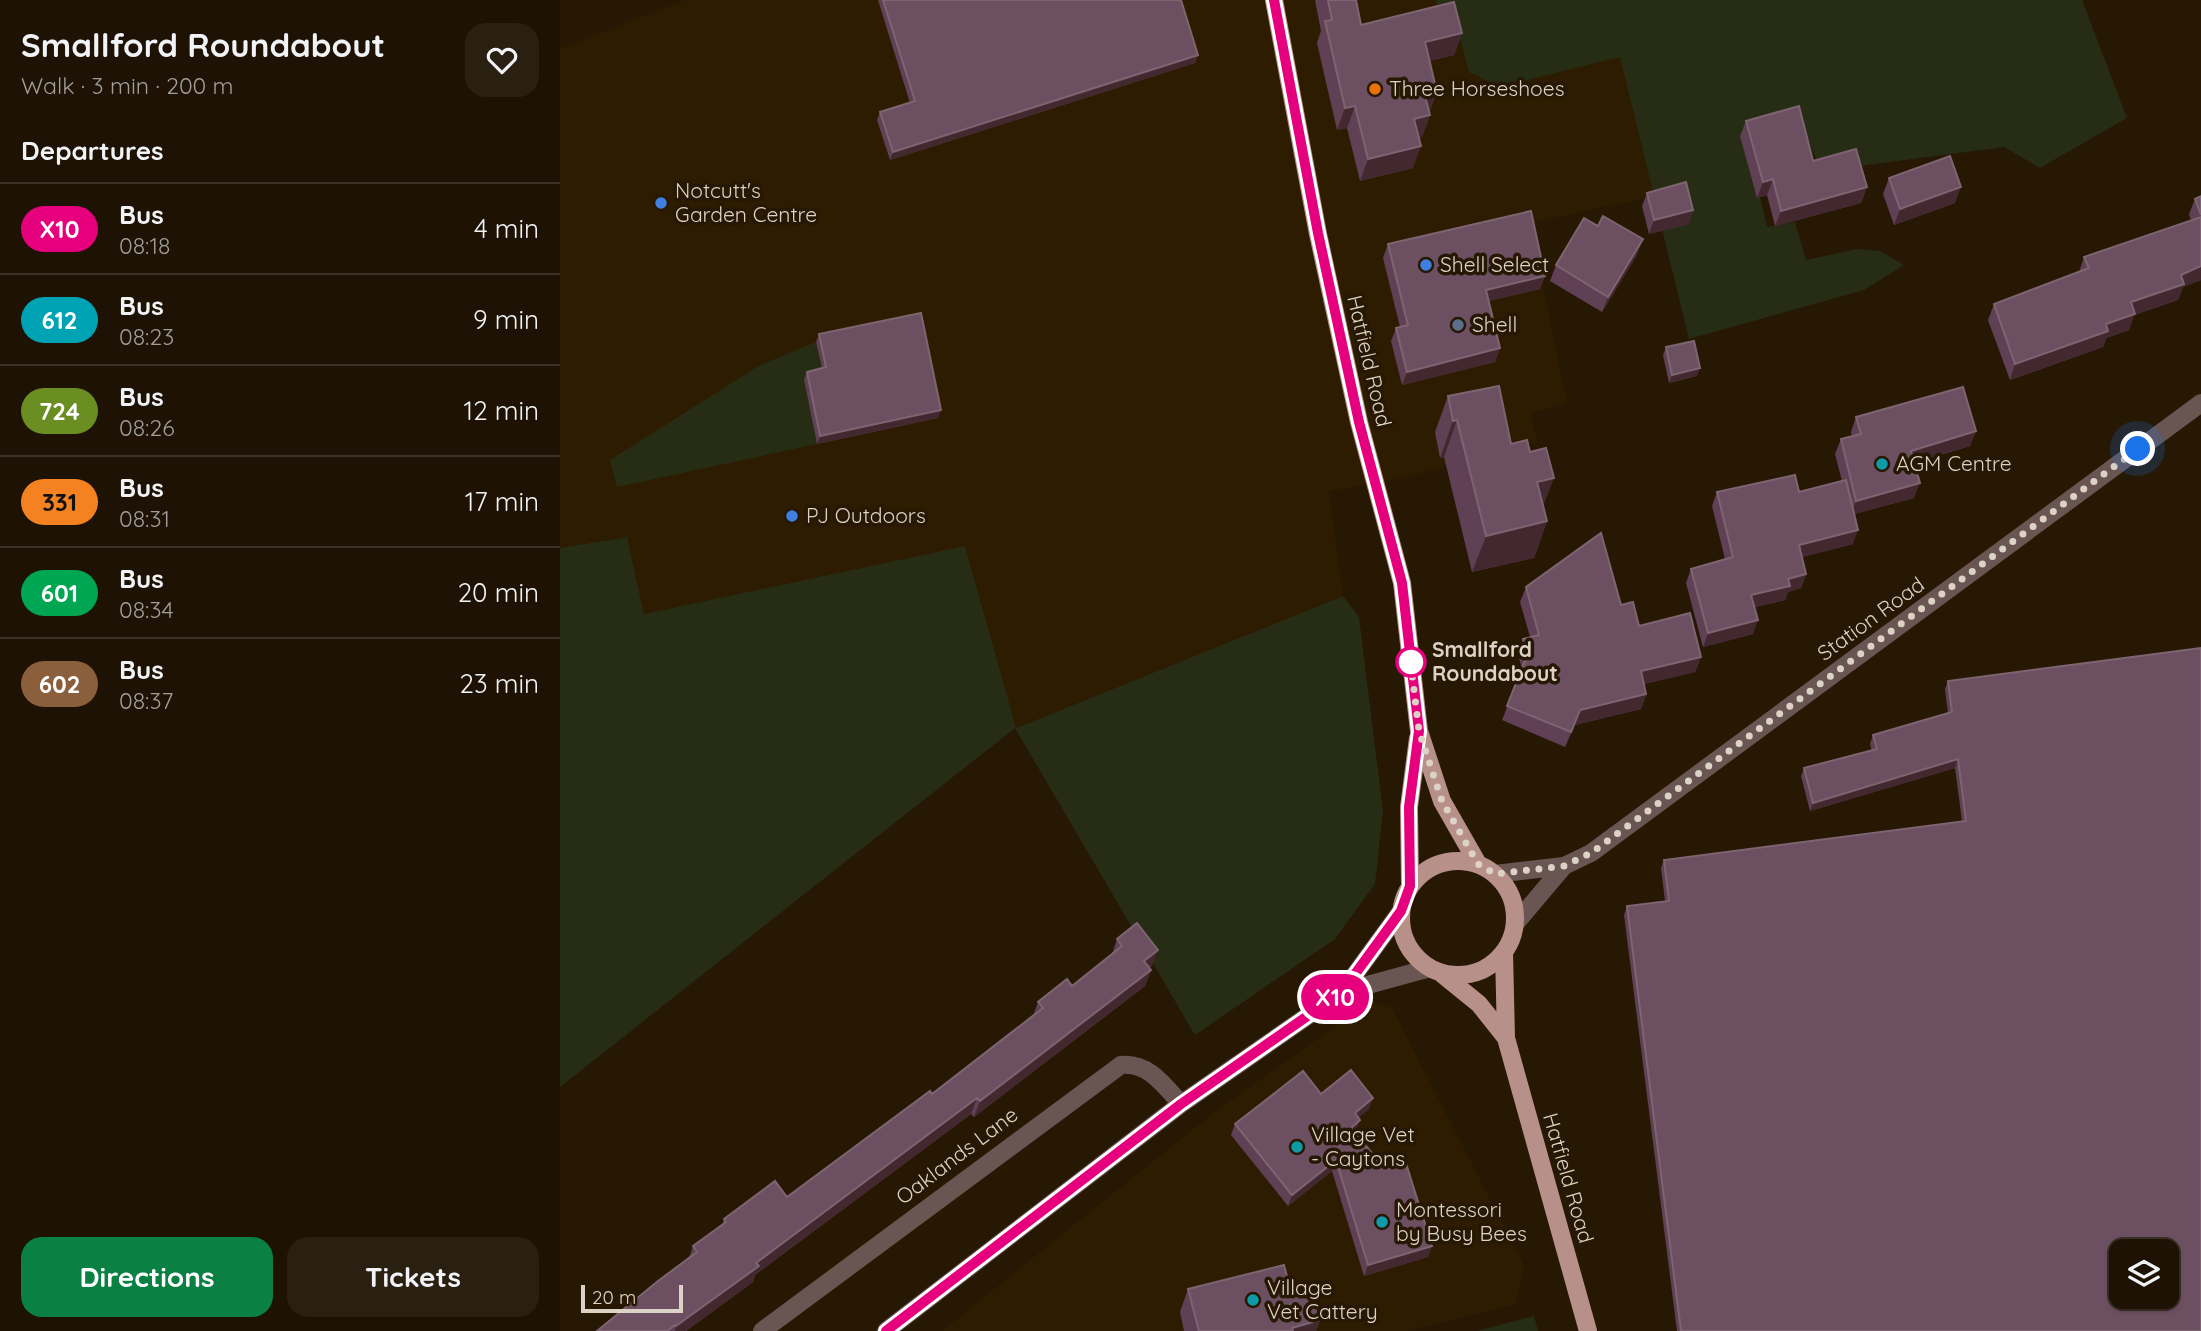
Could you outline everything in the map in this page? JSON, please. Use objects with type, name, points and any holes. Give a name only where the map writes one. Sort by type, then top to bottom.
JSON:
[{"type":"main road","name":"Hatfield Road","points":[[1274,0],[1318,233],[1359,422],[1402,583],[1419,731],[1442,801],[1478,864]]},
{"type":"main road","name":"Hatfield Road","points":[[1410,886],[1409,807],[1419,731]]},
{"type":"main road","points":[[1459,860],[1478,864],[1495,874],[1507,888],[1514,906],[1512,939],[1491,965],[1475,973],[1457,975],[1434,970],[1417,957],[1407,944],[1402,928],[1401,911],[1410,886],[1424,872],[1441,863],[1459,860]]},
{"type":"main road","name":"Hatfield Road","points":[[1504,952],[1506,1038],[1588,1331]]},
{"type":"main road","name":"Hatfield Road","points":[[1434,970],[1479,1004],[1506,1038]]},
{"type":"street","name":"Station Road","points":[[1495,874],[1564,866],[1591,853],[2201,403]]},
{"type":"street","name":"Station Road","points":[[1515,924],[1564,866]]},
{"type":"street","points":[[886,1331],[1181,1104],[1342,992],[1401,911]]},
{"type":"street","points":[[1342,992],[1434,970]]},
{"type":"street","name":"Oaklands Lane","points":[[761,1331],[1121,1065],[1132,1064],[1154,1074],[1181,1104]]},
{"type":"shaded area","points":[[685,0],[1607,0],[1654,196],[1530,223],[1567,402],[1530,414],[1537,442],[1398,479],[1329,491],[1343,596],[1015,728],[965,546],[644,614],[627,537],[560,548],[560,49]]},
{"type":"shaded area","points":[[1371,1001],[1392,1008],[1524,1265],[1516,1304],[1406,1331],[942,1331],[1212,1114]]},
{"type":"green space","points":[[1436,0],[2082,0],[2127,118],[2040,168],[2004,147],[1821,171],[1801,123],[1746,137],[1767,227],[1795,222],[1806,260],[1857,249],[1880,251],[1904,265],[1864,290],[1689,339],[1620,57],[1500,87],[1469,72],[1455,20],[1438,10]]},
{"type":"green space","points":[[816,342],[823,375],[804,380],[817,444],[617,487],[610,460],[760,365]]},
{"type":"green space","points":[[627,537],[644,614],[965,546],[1016,728],[1343,596],[1359,617],[1383,811],[1375,884],[1335,939],[1195,1035],[1015,728],[560,1087],[560,548]]},
{"type":"green space","points":[[1534,1316],[1538,1331],[1477,1331]]},
{"type":"building","points":[[883,0],[1181,0],[1198,55],[893,152],[880,112],[915,101]]},
{"type":"building","name":"Three Horseshoes","points":[[1328,0],[1356,0],[1361,25],[1454,2],[1462,33],[1425,42],[1437,92],[1425,96],[1430,115],[1414,119],[1421,146],[1368,159],[1355,106],[1345,108],[1325,21],[1332,20]]},
{"type":"building","points":[[1799,106],[1813,161],[1856,149],[1867,187],[1781,211],[1773,179],[1763,182],[1746,121]]},
{"type":"building","points":[[1950,156],[1961,187],[1900,209],[1889,178]]},
{"type":"building","points":[[1686,182],[1693,210],[1654,220],[1647,193]]},
{"type":"building","points":[[2201,196],[2201,215],[2195,199]]},
{"type":"building","points":[[1531,211],[1545,276],[1486,290],[1500,348],[1407,372],[1396,328],[1408,325],[1388,244]]},
{"type":"building","points":[[1603,216],[1643,239],[1608,297],[1556,265],[1584,218],[1598,226]]},
{"type":"building","points":[[2201,217],[2201,266],[2181,275],[2184,284],[2131,302],[2135,314],[2106,324],[2108,331],[2015,364],[1994,304],[2089,268],[2084,257]]},
{"type":"building","points":[[921,313],[941,410],[820,436],[807,372],[826,367],[819,334]]},
{"type":"building","points":[[1694,341],[1700,368],[1672,375],[1666,347]]},
{"type":"building","points":[[1499,386],[1511,444],[1527,440],[1530,452],[1546,448],[1554,478],[1537,482],[1547,521],[1486,536],[1457,420],[1453,421],[1448,396]]},
{"type":"building","points":[[1963,387],[1976,431],[1911,451],[1920,483],[1856,501],[1841,439],[1861,434],[1856,417]]},
{"type":"building","points":[[1795,475],[1799,492],[1846,480],[1858,530],[1799,545],[1806,574],[1788,579],[1790,586],[1751,595],[1758,620],[1708,633],[1691,569],[1733,557],[1717,492]]},
{"type":"building","points":[[1601,533],[1621,605],[1633,602],[1639,626],[1690,613],[1701,657],[1641,671],[1646,694],[1580,710],[1571,732],[1507,706],[1527,655],[1523,639],[1539,635],[1526,587]]},
{"type":"building","points":[[2201,648],[2201,1331],[1681,1331],[1627,906],[1669,901],[1664,860],[1966,821],[1958,759],[1813,803],[1804,768],[1877,749],[1873,735],[1952,712],[1948,681]]},
{"type":"building","points":[[1137,923],[1158,950],[1144,961],[1151,970],[980,1101],[977,1098],[756,1263],[759,1266],[676,1326],[667,1331],[597,1331],[697,1252],[693,1246],[775,1181],[787,1197],[930,1091],[932,1094],[1043,1008],[1038,1002],[1067,979],[1072,986],[1122,946],[1117,939]]},
{"type":"building","points":[[1351,1070],[1373,1098],[1355,1113],[1360,1120],[1351,1128],[1381,1164],[1404,1157],[1432,1246],[1368,1265],[1336,1160],[1292,1195],[1235,1124],[1303,1071],[1321,1094]]},
{"type":"building","points":[[1284,1265],[1292,1295],[1312,1290],[1320,1320],[1292,1328],[1293,1331],[1199,1331],[1188,1289]]},
{"type":"bus line","name":"X10","points":[[886,1331],[1181,1104],[1342,992],[1401,911],[1410,886],[1409,807],[1419,731],[1402,583],[1359,422],[1318,233],[1274,0]]},
{"type":"place","name":"Three Horseshoes","points":[[1375,89]]},
{"type":"place","name":"Notcutt's Garden Centre","points":[[661,203]]},
{"type":"place","name":"Shell Select","points":[[1426,265]]},
{"type":"place","name":"Shell","points":[[1458,325]]},
{"type":"place","name":"AGM Centre","points":[[1882,464]]},
{"type":"place","name":"PJ Outdoors","points":[[792,516]]},
{"type":"place","name":"Smallford Roundabout","points":[[1411,662]]},
{"type":"place","name":"Village Vet - Caytons","points":[[1297,1147]]},
{"type":"place","name":"Montessori by Busy Bees","points":[[1382,1222]]},
{"type":"place","name":"Village Vet Cattery","points":[[1253,1300]]},
{"type":"route","points":[[1411,662],[1410,657],[1419,731],[1442,801],[1478,864],[1495,874],[1564,866],[1591,853],[2013,544],[2138,449]]}]
